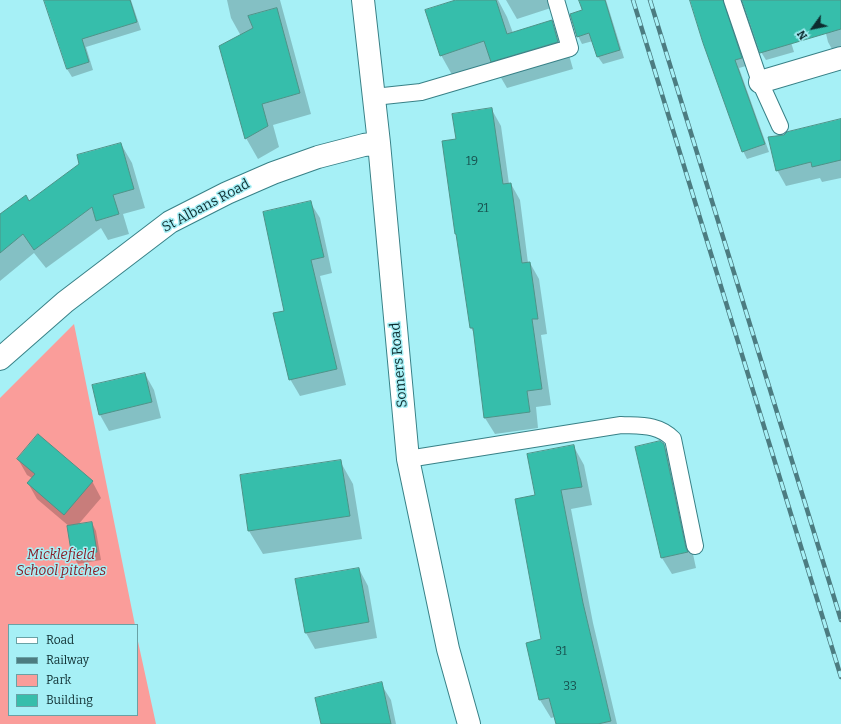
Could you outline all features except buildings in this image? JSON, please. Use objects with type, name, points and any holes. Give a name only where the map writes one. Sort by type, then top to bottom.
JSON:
[{"type":"street","name":"Somers Road","points":[[363,0],[380,143],[408,459],[448,649],[468,724]]},
{"type":"street","points":[[760,82],[841,58]]},
{"type":"street","name":"St Albans Road","points":[[0,359],[65,302],[170,222],[227,193],[273,173],[318,157],[364,145],[380,143]]},
{"type":"lane","points":[[374,97],[420,92],[570,48],[556,0]]},
{"type":"lane","points":[[732,0],[760,82],[780,126]]},
{"type":"lane","points":[[408,459],[621,426],[651,426],[668,433],[673,439],[695,546]]},
{"type":"green space","name":"Micklefield School pitches","points":[[74,324],[135,624],[8,624],[8,716],[138,716],[138,642],[156,724],[0,724],[0,398]]},
{"type":"railway","points":[[633,0],[841,677]]},
{"type":"railway","points":[[650,0],[841,620]]}]
